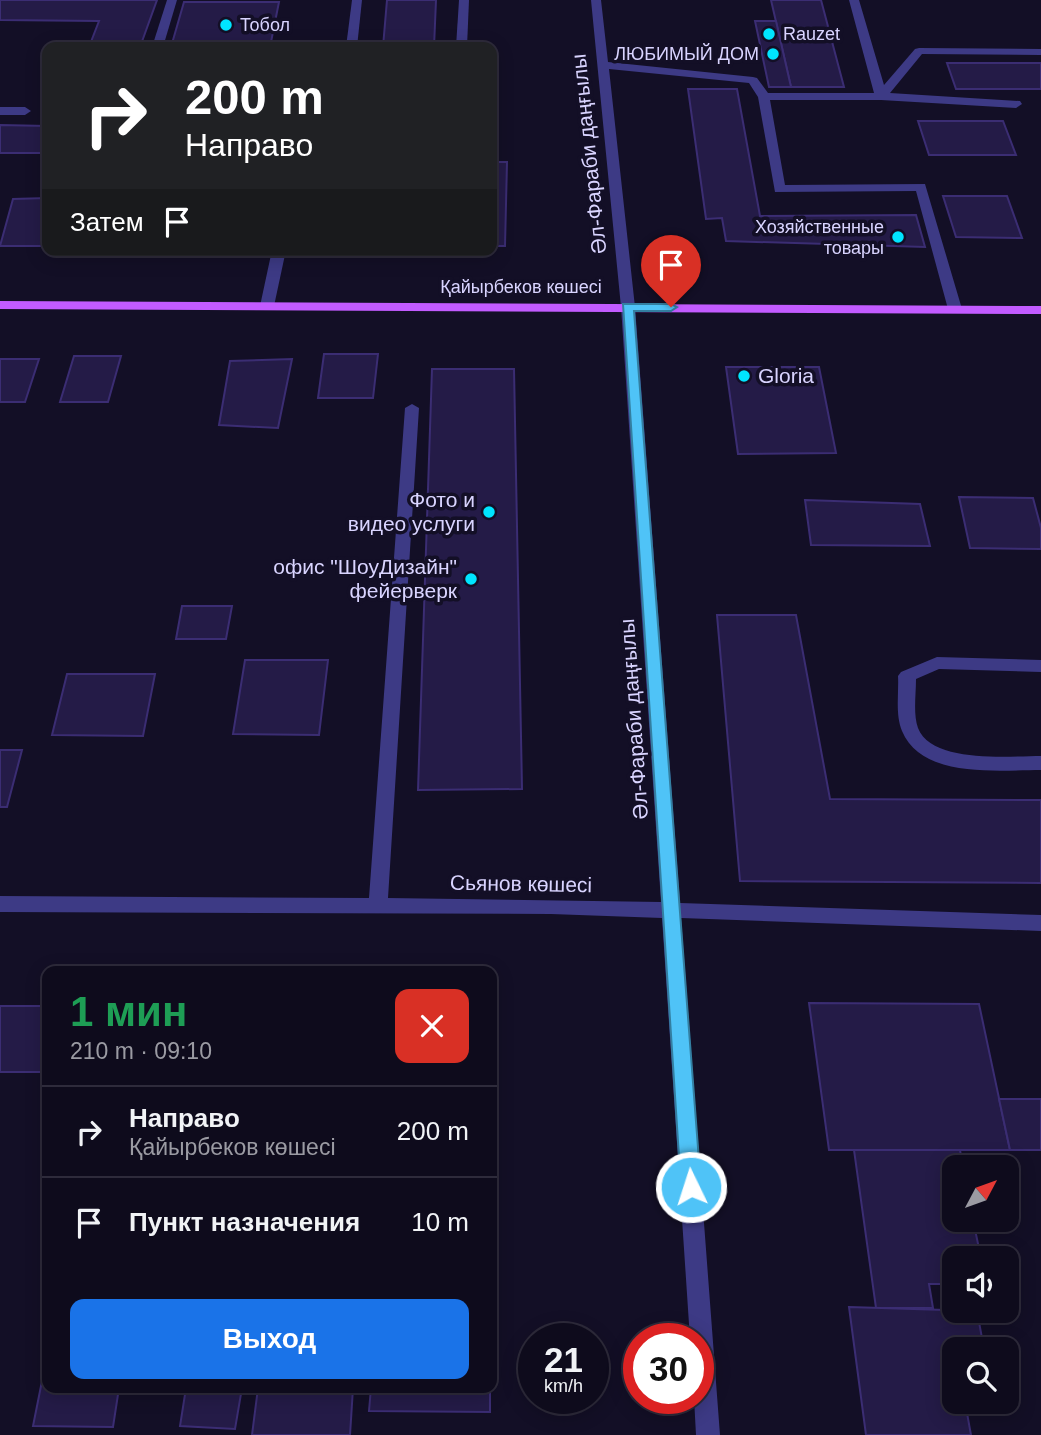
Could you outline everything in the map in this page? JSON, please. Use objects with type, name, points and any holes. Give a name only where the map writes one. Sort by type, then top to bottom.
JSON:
[{"type":"main road","name":"Қайырбеков көшесі","points":[[0,305],[1041,310]]},
{"type":"street","points":[[159,42],[172,0]]},
{"type":"street","points":[[353,42],[358,0]]},
{"type":"street","points":[[462,42],[464,0]]},
{"type":"street","name":"Әл-Фараби даңғылы","points":[[596,0],[628,307],[708,1435]]},
{"type":"street","points":[[854,0],[881,96]]},
{"type":"street","points":[[881,96],[919,51],[1041,52]]},
{"type":"street","points":[[602,65],[754,80],[764,97],[779,188],[921,187],[955,309]]},
{"type":"street","points":[[764,97],[881,96],[1016,104]]},
{"type":"street","points":[[0,110],[25,111]]},
{"type":"street","points":[[267,306],[278,256]]},
{"type":"street","points":[[378,905],[412,408]]},
{"type":"street","points":[[1041,666],[937,663],[907,676],[909,729],[916,742],[929,752],[947,759],[1041,764]]},
{"type":"street","name":"Сьянов көшесі","points":[[0,904],[378,905],[1041,923]]},
{"type":"building","points":[[0,0],[157,0],[142,42],[91,42],[99,21],[0,20]]},
{"type":"building","points":[[387,0],[436,0],[434,42],[383,42]]},
{"type":"building","points":[[771,0],[821,0],[844,87],[791,87]]},
{"type":"building","name":"Тобол","points":[[184,2],[279,2],[271,42],[172,42]]},
{"type":"building","name":"ЛЮБИМЫЙ ДОМ","points":[[755,21],[776,21],[791,87],[769,87]]},
{"type":"building","points":[[947,63],[1041,63],[1041,89],[956,89]]},
{"type":"building","points":[[688,89],[737,89],[760,216],[916,215],[925,247],[726,241],[722,218],[706,219]]},
{"type":"building","points":[[918,121],[1003,121],[1016,155],[929,155]]},
{"type":"building","points":[[0,125],[42,126],[42,153],[0,153]]},
{"type":"building","points":[[497,162],[507,162],[505,246],[497,246]]},
{"type":"building","points":[[943,196],[1007,196],[1022,238],[956,237]]},
{"type":"building","points":[[42,198],[42,246],[0,246],[13,199]]},
{"type":"building","points":[[324,354],[378,354],[373,398],[318,398]]},
{"type":"building","points":[[74,356],[121,356],[108,402],[60,402]]},
{"type":"building","points":[[0,359],[39,359],[25,402],[0,402]]},
{"type":"building","points":[[292,359],[278,428],[219,425],[230,361]]},
{"type":"building","points":[[726,367],[819,367],[836,453],[738,454]]},
{"type":"building","name":"офис \"ШоуДизайн\" фейерверк","points":[[432,369],[514,369],[522,789],[418,790]]},
{"type":"building","points":[[959,497],[1033,498],[1041,528],[1041,549],[970,548]]},
{"type":"building","points":[[805,500],[920,504],[930,546],[811,545]]},
{"type":"building","points":[[182,606],[232,606],[226,639],[176,639]]},
{"type":"building","points":[[717,615],[796,615],[830,799],[1041,800],[1041,883],[740,881]]},
{"type":"building","points":[[245,660],[328,660],[319,735],[233,734]]},
{"type":"building","points":[[67,674],[155,674],[143,736],[52,735]]},
{"type":"building","points":[[0,750],[22,750],[7,807],[0,807]]},
{"type":"building","points":[[809,1003],[979,1004],[1010,1150],[829,1150]]},
{"type":"building","points":[[0,1006],[42,1006],[42,1072],[0,1072]]},
{"type":"building","points":[[999,1099],[1041,1099],[1041,1150],[1010,1150]]},
{"type":"building","points":[[854,1150],[960,1150],[961,1155],[942,1155],[942,1232],[976,1232],[978,1246],[942,1246],[942,1284],[929,1284],[933,1308],[876,1308]]},
{"type":"building","points":[[849,1307],[942,1310],[942,1323],[979,1323],[982,1337],[942,1337],[942,1414],[967,1414],[971,1435],[866,1435]]},
{"type":"building","points":[[42,1381],[42,1393],[118,1393],[113,1427],[33,1426]]},
{"type":"building","points":[[185,1393],[241,1393],[235,1429],[180,1426]]},
{"type":"building","points":[[257,1393],[353,1393],[350,1435],[252,1435]]},
{"type":"building","points":[[371,1393],[490,1393],[490,1412],[369,1411]]},
{"type":"place","name":"Тобол","points":[[226,25]]},
{"type":"place","name":"Rauzet","points":[[769,34]]},
{"type":"place","name":"ЛЮБИМЫЙ ДОМ","points":[[773,54]]},
{"type":"place","name":"Хозяйственные товары","points":[[898,237]]},
{"type":"place","name":"Gloria","points":[[744,376]]},
{"type":"place","name":"Фото и видео услуги","points":[[489,512]]},
{"type":"place","name":"офис \"ШоуДизайн\" фейерверк","points":[[471,579]]},
{"type":"route","points":[[671,307],[628,307],[691,1187]]}]
